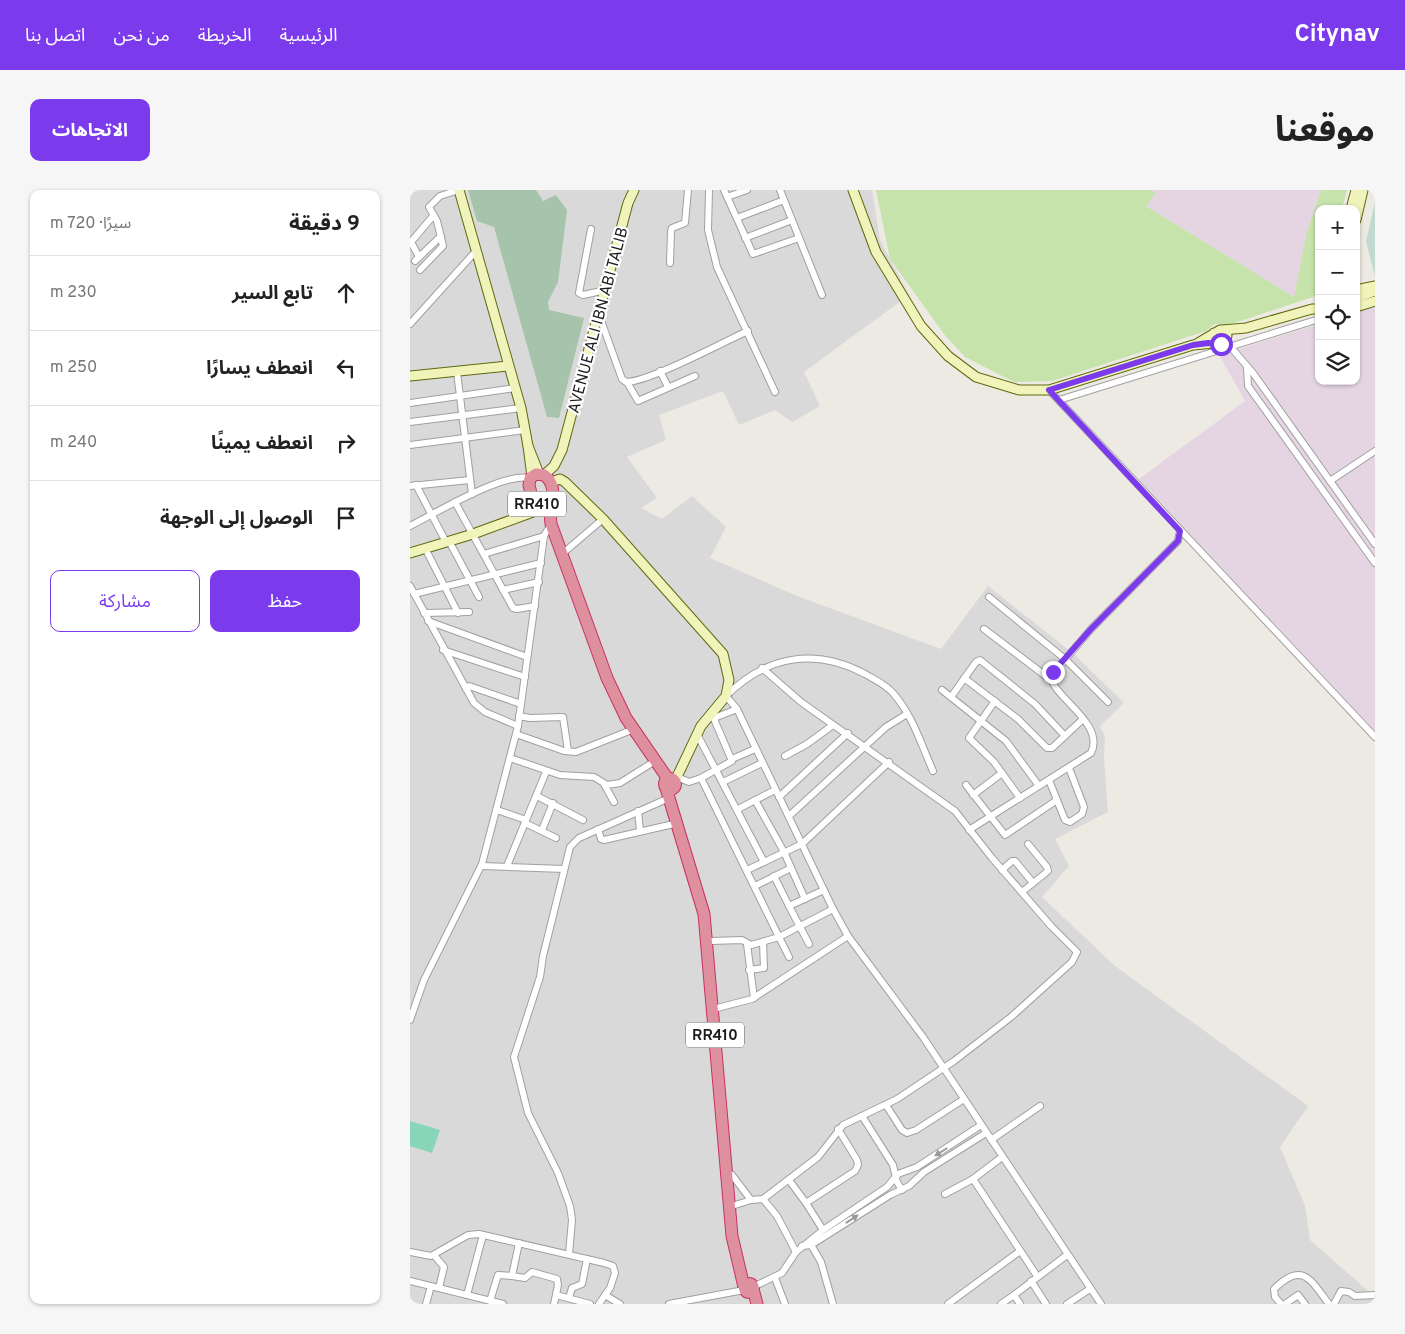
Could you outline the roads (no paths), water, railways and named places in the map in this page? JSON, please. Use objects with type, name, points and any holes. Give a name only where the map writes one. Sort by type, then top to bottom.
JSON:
[{"type":"highway","name":"RR410","points":[[544,504],[552,494],[541,478],[530,493],[544,504],[607,678],[634,729],[672,785],[704,896],[711,941],[740,1250],[752,1304]]},
{"type":"highway","name":"RR410","points":[[672,785],[678,822],[704,914],[732,1236],[748,1288],[757,1304]]},
{"type":"street","points":[[420,270],[443,248],[441,236],[429,207],[440,196],[459,190],[521,408],[528,446],[541,478]]},
{"type":"street","points":[[670,263],[671,231],[672,228],[685,223],[688,190]]},
{"type":"street","points":[[709,190],[707,214],[710,244],[717,268],[775,392]]},
{"type":"street","points":[[724,190],[751,251],[756,255],[799,238]]},
{"type":"street","points":[[727,197],[747,190]]},
{"type":"street","points":[[780,190],[822,295]]},
{"type":"street","points":[[853,190],[876,252],[899,292],[935,344],[958,366],[976,377],[1019,390],[1049,390],[1193,345],[1218,332],[1246,328],[1315,307]]},
{"type":"street","points":[[1352,205],[1356,190]]},
{"type":"street","points":[[1360,205],[1364,190]]},
{"type":"street","name":"AVENUE ALI IBN ABI TALIB","points":[[541,478],[554,466],[562,450],[632,191]]},
{"type":"street","points":[[737,218],[784,200]]},
{"type":"street","points":[[433,216],[411,242],[417,259],[441,236]]},
{"type":"street","points":[[745,238],[792,220]]},
{"type":"street","points":[[591,230],[580,293],[583,295],[606,290]]},
{"type":"street","points":[[410,324],[476,251]]},
{"type":"street","points":[[1360,294],[1375,286]]},
{"type":"street","points":[[1360,294],[1375,292]]},
{"type":"street","points":[[1360,306],[1375,301]]},
{"type":"street","points":[[599,315],[622,379],[628,382],[638,401],[695,376]]},
{"type":"street","points":[[1193,345],[1221,344],[1315,320]]},
{"type":"street","points":[[1059,400],[1228,342],[1246,328]]},
{"type":"street","points":[[628,382],[660,371],[748,331]]},
{"type":"street","points":[[1215,343],[1212,337],[1218,332],[1226,333],[1228,342],[1247,368],[1253,373],[1375,544]]},
{"type":"street","points":[[410,376],[508,366]]},
{"type":"street","points":[[1247,368],[1248,386],[1375,563]]},
{"type":"street","points":[[660,371],[668,387]]},
{"type":"street","points":[[457,372],[472,494]]},
{"type":"street","points":[[410,403],[515,388]]},
{"type":"street","points":[[1049,390],[1375,737]]},
{"type":"street","points":[[410,422],[521,408]]},
{"type":"street","points":[[410,445],[525,430]]},
{"type":"street","points":[[1330,481],[1375,451]]},
{"type":"street","points":[[410,526],[472,494],[514,478],[564,480],[603,519],[722,651],[729,680],[726,696]]},
{"type":"street","points":[[470,480],[413,486],[432,514],[479,597]]},
{"type":"street","points":[[455,502],[514,609],[535,606]]},
{"type":"street","points":[[410,553],[473,534],[533,512],[544,504]]},
{"type":"street","points":[[562,554],[603,519]]},
{"type":"street","points":[[410,1020],[424,980],[482,866],[518,726],[544,536],[550,521]]},
{"type":"street","points":[[1051,680],[1053,672],[1091,629],[1178,541],[1180,531]]},
{"type":"street","points":[[484,554],[544,536]]},
{"type":"street","points":[[425,548],[446,586],[458,613]]},
{"type":"street","points":[[414,594],[540,563]]},
{"type":"street","points":[[503,590],[539,582]]},
{"type":"street","points":[[410,586],[443,650],[474,703],[484,712],[518,726]]},
{"type":"street","points":[[989,597],[1065,658],[1108,702]]},
{"type":"street","points":[[424,614],[469,612]]},
{"type":"street","points":[[428,621],[528,657]]},
{"type":"street","points":[[970,830],[1087,757],[1093,747],[1093,739],[1083,719],[1051,680],[984,629]]},
{"type":"street","points":[[443,650],[525,677]]},
{"type":"street","points":[[569,1254],[572,1220],[570,1206],[558,1173],[528,1113],[514,1057],[540,977],[543,956],[570,847],[574,842],[598,829],[638,811],[672,785],[698,734],[726,696],[742,681],[762,668],[796,659],[825,660],[852,667],[886,686],[908,714],[922,743],[932,771]]},
{"type":"street","points":[[951,697],[976,661],[982,661],[1035,704],[1065,736]]},
{"type":"street","points":[[735,1205],[751,1200],[763,1199],[824,1152],[838,1129],[886,1105],[943,1068],[1010,1017],[1077,956],[1077,952],[1002,870],[951,808],[848,733],[800,702],[762,668]]},
{"type":"street","points":[[964,678],[1018,719],[1047,748],[1052,748],[1083,719]]},
{"type":"street","points":[[466,689],[469,686],[521,704]]},
{"type":"street","points":[[942,690],[1006,741],[1039,786]]},
{"type":"street","points":[[726,696],[737,709],[833,909],[848,936],[923,1037],[1100,1304]]},
{"type":"street","points":[[995,701],[969,736],[969,740],[989,756],[1020,798]]},
{"type":"street","points":[[712,715],[737,709]]},
{"type":"street","points":[[789,816],[886,728],[908,714]]},
{"type":"street","points":[[712,715],[732,760]]},
{"type":"street","points":[[519,716],[530,718],[563,717],[568,751]]},
{"type":"street","points":[[785,756],[807,744],[833,725]]},
{"type":"street","points":[[516,734],[568,751],[586,750],[634,729]]},
{"type":"street","points":[[780,797],[848,733]]},
{"type":"street","points":[[698,734],[764,862]]},
{"type":"street","points":[[672,785],[701,778],[755,749]]},
{"type":"street","points":[[510,758],[560,776],[594,778],[604,784],[614,802]]},
{"type":"street","points":[[604,784],[620,783],[655,761]]},
{"type":"street","points":[[747,870],[802,844],[889,762]]},
{"type":"street","points":[[723,782],[762,763]]},
{"type":"street","points":[[1049,780],[1067,822],[1071,822],[1084,812],[1084,805],[1069,768]]},
{"type":"street","points":[[507,866],[546,772]]},
{"type":"street","points":[[973,795],[1002,773]]},
{"type":"street","points":[[701,778],[789,957]]},
{"type":"street","points":[[966,785],[1005,834],[1057,800]]},
{"type":"street","points":[[738,809],[776,790]]},
{"type":"street","points":[[537,796],[583,820]]},
{"type":"street","points":[[756,800],[784,852],[805,899]]},
{"type":"street","points":[[542,830],[553,803]]},
{"type":"street","points":[[497,810],[525,821],[556,838]]},
{"type":"street","points":[[638,811],[640,831]]},
{"type":"street","points":[[598,829],[600,838],[604,840],[678,822]]},
{"type":"street","points":[[1022,892],[1048,871],[1047,867],[1028,844]]},
{"type":"street","points":[[1002,870],[1012,861],[1016,861],[1033,883]]},
{"type":"street","points":[[482,866],[564,869]]},
{"type":"street","points":[[755,886],[791,868]]},
{"type":"street","points":[[774,876],[809,944]]},
{"type":"street","points":[[789,906],[824,890]]},
{"type":"street","points":[[711,941],[742,940],[748,944],[763,943],[779,937],[833,909]]},
{"type":"street","points":[[717,1008],[754,998],[848,936]]},
{"type":"street","points":[[749,970],[764,968],[763,943]]},
{"type":"street","points":[[748,944],[749,970],[754,998]]},
{"type":"street","points":[[886,1105],[902,1130],[907,1133],[916,1130],[964,1099]]},
{"type":"street","points":[[991,1140],[1040,1106]]},
{"type":"street","points":[[862,1116],[893,1165],[896,1178],[902,1190]]},
{"type":"street","points":[[810,1243],[823,1230],[887,1187],[904,1172],[917,1167],[981,1125]]},
{"type":"street","points":[[806,1203],[855,1171],[858,1166],[854,1155],[838,1129]]},
{"type":"street","points":[[669,1304],[748,1288],[775,1278],[784,1270],[802,1246],[890,1195],[902,1190],[924,1172],[986,1133]]},
{"type":"street","points":[[946,1194],[973,1179],[1002,1157]]},
{"type":"street","points":[[893,1165],[908,1174],[911,1184]]},
{"type":"street","points":[[732,1175],[751,1200]]},
{"type":"street","points":[[973,1179],[1037,1276]]},
{"type":"street","points":[[789,1180],[823,1230]]},
{"type":"street","points":[[763,1199],[777,1216],[796,1252]]},
{"type":"street","points":[[410,1252],[424,1256],[434,1255],[468,1235],[482,1235],[569,1254],[609,1265],[614,1268],[614,1280],[599,1304]]},
{"type":"street","points":[[467,1295],[482,1235]]},
{"type":"street","points":[[512,1276],[519,1243]]},
{"type":"street","points":[[810,1243],[821,1262],[833,1304]]},
{"type":"street","points":[[949,1304],[1020,1252]]},
{"type":"street","points":[[426,1304],[444,1267],[434,1255]]},
{"type":"street","points":[[1001,1304],[1067,1255]]},
{"type":"street","points":[[569,1298],[572,1288],[581,1286],[587,1259]]},
{"type":"street","points":[[490,1301],[499,1274],[525,1278],[532,1272],[555,1278],[558,1283],[554,1304]]},
{"type":"street","points":[[1281,1304],[1275,1297],[1274,1289],[1296,1275],[1303,1275],[1312,1280],[1329,1304]]},
{"type":"street","points":[[775,1278],[785,1304]]},
{"type":"street","points":[[410,1281],[503,1304]]},
{"type":"street","points":[[1031,1281],[1046,1304]]},
{"type":"street","points":[[1067,1304],[1090,1289]]},
{"type":"street","points":[[1334,1304],[1341,1291],[1349,1292],[1355,1296],[1375,1295]]},
{"type":"street","points":[[556,1295],[590,1304]]},
{"type":"street","points":[[605,1295],[620,1304]]},
{"type":"street","points":[[1014,1295],[1020,1304]]},
{"type":"street","points":[[1285,1304],[1298,1295],[1305,1304]]}]
